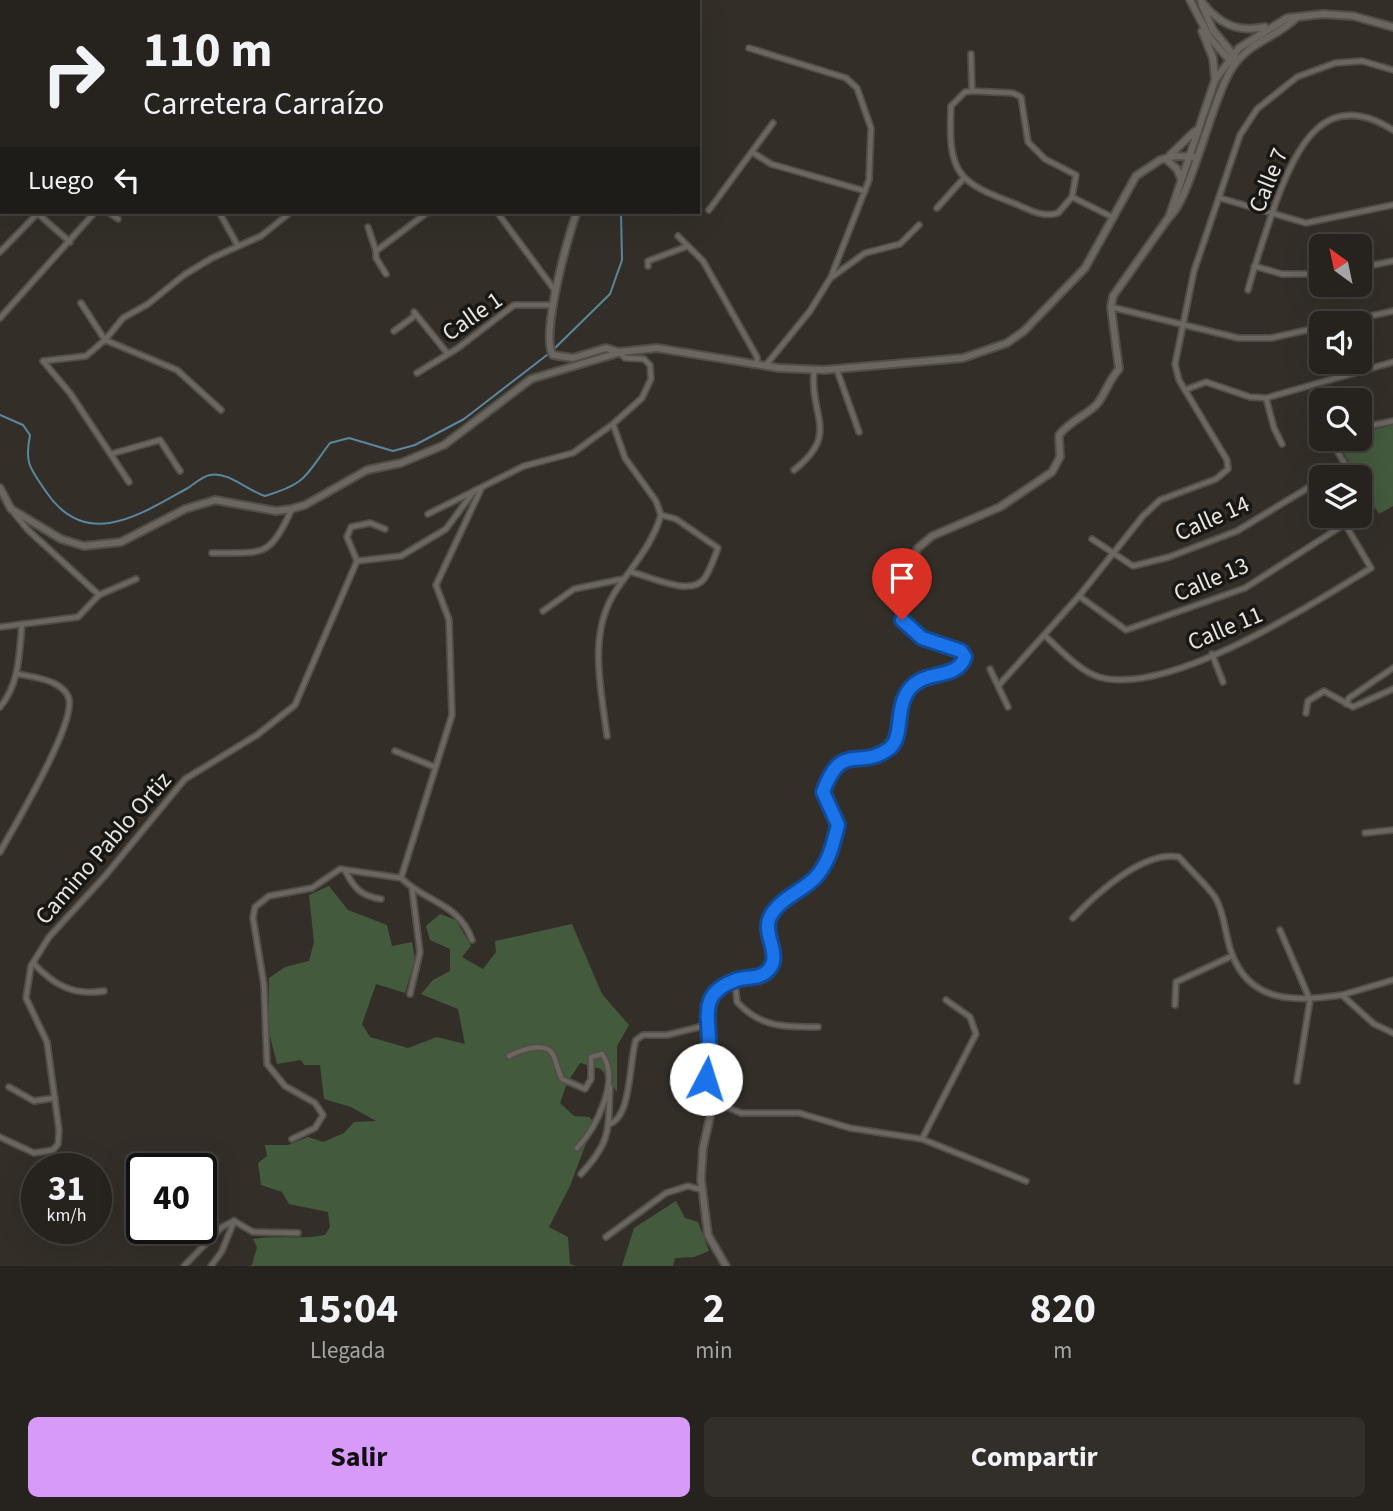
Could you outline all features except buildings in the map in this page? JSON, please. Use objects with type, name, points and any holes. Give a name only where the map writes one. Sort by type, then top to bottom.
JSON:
[{"type":"street","points":[[1200,1],[1217,20],[1230,26],[1253,29],[1287,18],[1323,14],[1353,16],[1393,27]]},
{"type":"street","points":[[1200,1],[1213,30],[1233,60]]},
{"type":"street","points":[[1191,2],[1213,58],[1215,80]]},
{"type":"street","points":[[1169,216],[1181,180],[1233,60],[1295,19]]},
{"type":"street","points":[[1200,22],[1233,60]]},
{"type":"street","points":[[726,1266],[708,1235],[702,1190],[703,1147],[711,1101],[706,1079],[709,1046],[706,1010],[715,993],[735,981],[762,976],[772,967],[774,955],[767,934],[770,918],[782,902],[813,880],[828,862],[838,825],[823,792],[830,773],[842,760],[872,755],[890,748],[898,734],[898,713],[910,689],[919,681],[958,668],[964,662],[965,657],[961,651],[922,638],[902,620],[896,599],[898,584],[911,560],[932,536],[1000,506],[1052,472],[1060,457],[1059,435],[1072,420],[1097,404],[1109,380],[1119,369],[1111,307],[1124,278],[1184,195],[1197,127],[1215,80],[1272,25]]},
{"type":"street","points":[[749,48],[846,78],[857,88],[871,128],[869,180],[831,277],[810,311],[766,365]]},
{"type":"street","points":[[971,54],[972,91]]},
{"type":"street","points":[[999,685],[1079,596],[1143,516],[1160,500],[1216,479],[1228,469],[1227,460],[1185,390],[1175,364],[1194,271],[1240,135],[1257,109],[1297,77],[1335,63],[1362,61],[1393,70]]},
{"type":"street","points":[[972,91],[1013,93],[1020,97],[1025,132],[1035,151],[1076,175],[1072,197],[1058,213],[1041,214],[984,194],[964,178],[953,150],[951,106],[965,92],[972,91]]},
{"type":"street","name":"Calle 7","points":[[1248,290],[1272,214],[1301,143],[1322,124],[1348,114],[1359,114],[1393,130]]},
{"type":"street","points":[[709,210],[773,123]]},
{"type":"street","points":[[11,509],[61,539],[84,546],[103,546],[121,542],[185,509],[215,500],[276,511],[292,509],[305,505],[367,470],[401,463],[444,445],[531,379],[619,352],[657,348],[814,370],[963,358],[1007,343],[1024,331],[1085,268],[1136,176],[1182,147],[1197,127]]},
{"type":"street","points":[[752,152],[771,164],[865,191]]},
{"type":"street","points":[[1166,159],[1192,156]]},
{"type":"street","points":[[1166,159],[1177,169],[1181,180]]},
{"type":"street","points":[[937,208],[964,178]]},
{"type":"street","points":[[1072,197],[1114,218]]},
{"type":"street","points":[[1220,198],[1306,223],[1393,205]]},
{"type":"street","points":[[0,252],[35,214]]},
{"type":"street","points":[[37,214],[70,242]]},
{"type":"street","points":[[0,318],[93,214]]},
{"type":"street","points":[[111,214],[118,219]]},
{"type":"street","points":[[220,214],[238,246]]},
{"type":"street","points":[[129,482],[70,393],[43,361],[86,356],[105,340],[123,318],[148,304],[184,275],[261,236],[288,214]]},
{"type":"street","points":[[376,251],[425,214]]},
{"type":"street","points":[[498,214],[556,292]]},
{"type":"street","points":[[428,514],[524,467],[573,453],[613,424],[642,398],[651,379],[650,365],[644,359],[625,358],[619,352],[606,348],[573,358],[553,355],[547,340],[553,304],[576,214]]},
{"type":"street","points":[[831,277],[865,253],[900,244],[919,225]]},
{"type":"street","points":[[368,227],[376,258],[386,274]]},
{"type":"street","points":[[678,236],[703,261],[757,357],[757,362]]},
{"type":"street","points":[[648,266],[648,261],[689,246]]},
{"type":"street","points":[[1372,265],[1393,261]]},
{"type":"street","points":[[1254,266],[1282,274],[1309,274]]},
{"type":"street","points":[[81,303],[105,340],[177,370],[221,411]]},
{"type":"street","name":"Calle 1","points":[[416,373],[448,354],[514,306],[553,304]]},
{"type":"street","points":[[1111,307],[1182,322],[1238,338],[1271,338],[1309,330]]},
{"type":"street","points":[[1372,316],[1393,311]]},
{"type":"street","points":[[394,331],[415,313],[448,354]]},
{"type":"street","points":[[1185,390],[1206,383],[1250,397],[1266,398],[1393,362]]},
{"type":"street","points":[[794,470],[813,454],[818,445],[821,429],[812,390],[814,370]]},
{"type":"street","points":[[837,370],[859,432]]},
{"type":"street","points":[[1266,398],[1273,428],[1282,444]]},
{"type":"street","points":[[1372,425],[1393,421]]},
{"type":"street","points":[[607,736],[597,654],[605,613],[656,530],[661,515],[656,501],[625,458],[613,424]]},
{"type":"street","points":[[111,454],[160,440],[180,471]]},
{"type":"street","name":"Calle 14","points":[[1093,539],[1133,566],[1237,531],[1309,487]]},
{"type":"street","points":[[0,488],[11,509],[28,530],[99,595]]},
{"type":"street","points":[[401,878],[452,716],[449,620],[436,593],[436,586],[481,489]]},
{"type":"street","points":[[385,529],[370,523],[351,527],[347,537],[357,561],[401,556],[430,540],[455,519],[474,491]]},
{"type":"street","points":[[212,553],[236,555],[265,550],[276,541],[292,509]]},
{"type":"street","points":[[631,572],[685,587],[695,586],[704,579],[718,548],[676,519],[661,515]]},
{"type":"street","name":"Calle 13","points":[[1079,596],[1126,630],[1245,588],[1339,528]]},
{"type":"street","name":"Calle 11","points":[[1044,635],[1087,671],[1123,681],[1149,678],[1282,623],[1371,568],[1347,528]]},
{"type":"street","name":"Camino Pablo Ortiz","points":[[0,1137],[34,1153],[54,1150],[58,1143],[59,1130],[47,1042],[26,998],[27,978],[33,963],[58,926],[105,876],[185,779],[257,735],[295,705],[357,561]]},
{"type":"street","points":[[0,627],[78,617],[99,595],[136,579]]},
{"type":"street","points":[[543,611],[574,589],[624,579]]},
{"type":"street","points":[[0,707],[9,695],[18,674],[22,624]]},
{"type":"street","points":[[1212,654],[1223,682]]},
{"type":"street","points":[[1346,704],[1349,698],[1393,668]]},
{"type":"street","points":[[990,669],[1008,707]]},
{"type":"street","points":[[0,852],[44,771],[69,714],[69,697],[60,687],[40,678],[18,674]]},
{"type":"street","points":[[1306,713],[1308,701],[1324,691],[1353,707],[1393,689]]},
{"type":"street","points":[[395,751],[435,768]]},
{"type":"street","points":[[1365,834],[1393,830]]},
{"type":"street","points":[[1073,918],[1114,880],[1158,858],[1179,857],[1216,898],[1232,956],[1254,985],[1279,997],[1310,1000],[1342,995],[1393,980]]},
{"type":"street","points":[[292,1139],[315,1128],[323,1115],[315,1103],[285,1086],[267,1064],[264,985],[253,918],[255,907],[269,896],[312,888],[340,869],[401,878],[412,888],[458,914],[466,923],[472,940]]},
{"type":"street","points":[[345,871],[353,887],[365,896],[381,899]]},
{"type":"street","points":[[410,994],[420,952],[412,888]]},
{"type":"street","points":[[1280,930],[1310,1000],[1297,1081]]},
{"type":"street","points":[[1175,1005],[1176,982],[1232,956]]},
{"type":"street","points":[[33,963],[46,977],[73,991],[104,991]]},
{"type":"street","points":[[735,981],[737,1002],[762,1022],[777,1027],[818,1027]]},
{"type":"street","points":[[1342,995],[1374,1024],[1393,1033]]},
{"type":"street","points":[[922,1139],[975,1034],[970,1017],[946,1000]]},
{"type":"street","points":[[609,1124],[620,1116],[631,1077],[636,1040],[643,1035],[667,1035],[707,1025]]},
{"type":"street","points":[[509,1056],[528,1048],[547,1050],[553,1055],[562,1079],[585,1089],[591,1079],[591,1057],[602,1054],[608,1066],[610,1082],[609,1124],[601,1153],[581,1174]]},
{"type":"street","points":[[576,1148],[586,1139],[610,1082]]},
{"type":"street","points":[[9,1087],[34,1101],[55,1098]]},
{"type":"street","points":[[711,1101],[741,1113],[799,1113],[850,1128],[922,1139],[1026,1181]]},
{"type":"street","points":[[606,1237],[666,1193],[688,1186],[702,1190]]},
{"type":"street","points":[[234,1221],[253,1232],[298,1233]]},
{"type":"street","points":[[184,1266],[222,1227],[234,1221]]},
{"type":"street","points":[[211,1266],[222,1251],[234,1221]]},
{"type":"green space","points":[[1393,425],[1393,506],[1379,514],[1372,502],[1372,465],[1350,465],[1342,451],[1372,451],[1372,430]]},
{"type":"green space","points":[[329,886],[348,910],[387,925],[392,946],[412,942],[415,959],[405,993],[376,984],[362,1024],[370,1037],[408,1048],[437,1037],[465,1044],[458,1009],[421,994],[433,980],[450,971],[450,949],[430,940],[426,926],[440,914],[456,920],[471,946],[462,957],[483,969],[496,952],[495,941],[572,924],[602,994],[629,1025],[617,1046],[617,1092],[601,1069],[580,1063],[567,1083],[560,1103],[574,1116],[589,1117],[594,1122],[570,1186],[549,1227],[568,1237],[570,1264],[576,1266],[248,1266],[252,1265],[257,1247],[253,1239],[325,1235],[330,1227],[328,1212],[289,1204],[282,1192],[261,1185],[258,1163],[267,1156],[265,1145],[288,1145],[308,1137],[323,1142],[344,1133],[354,1122],[376,1121],[351,1107],[324,1099],[320,1065],[304,1065],[301,1060],[277,1064],[269,1032],[269,978],[285,967],[309,961],[314,942],[309,895]]},
{"type":"green space","points":[[676,1201],[685,1218],[698,1222],[709,1251],[694,1257],[675,1258],[673,1266],[622,1266],[634,1228]]},
{"type":"waterway","points":[[555,348],[610,294],[622,260],[621,214]]},
{"type":"waterway","points":[[0,415],[23,425],[30,435],[30,466],[47,493],[63,511],[79,520],[97,524],[115,522],[152,508],[210,475],[224,476],[265,496],[298,482],[310,471],[330,443],[349,438],[393,451],[415,445],[464,419],[547,355]]},
{"type":"route","points":[[706,1079],[709,1046],[706,1010],[715,993],[735,981],[762,976],[772,967],[774,955],[767,934],[770,918],[782,902],[813,880],[828,862],[838,825],[823,792],[830,773],[842,760],[872,755],[890,748],[898,734],[898,713],[910,689],[919,681],[958,668],[964,662],[965,657],[961,651],[922,638],[902,620]]}]
